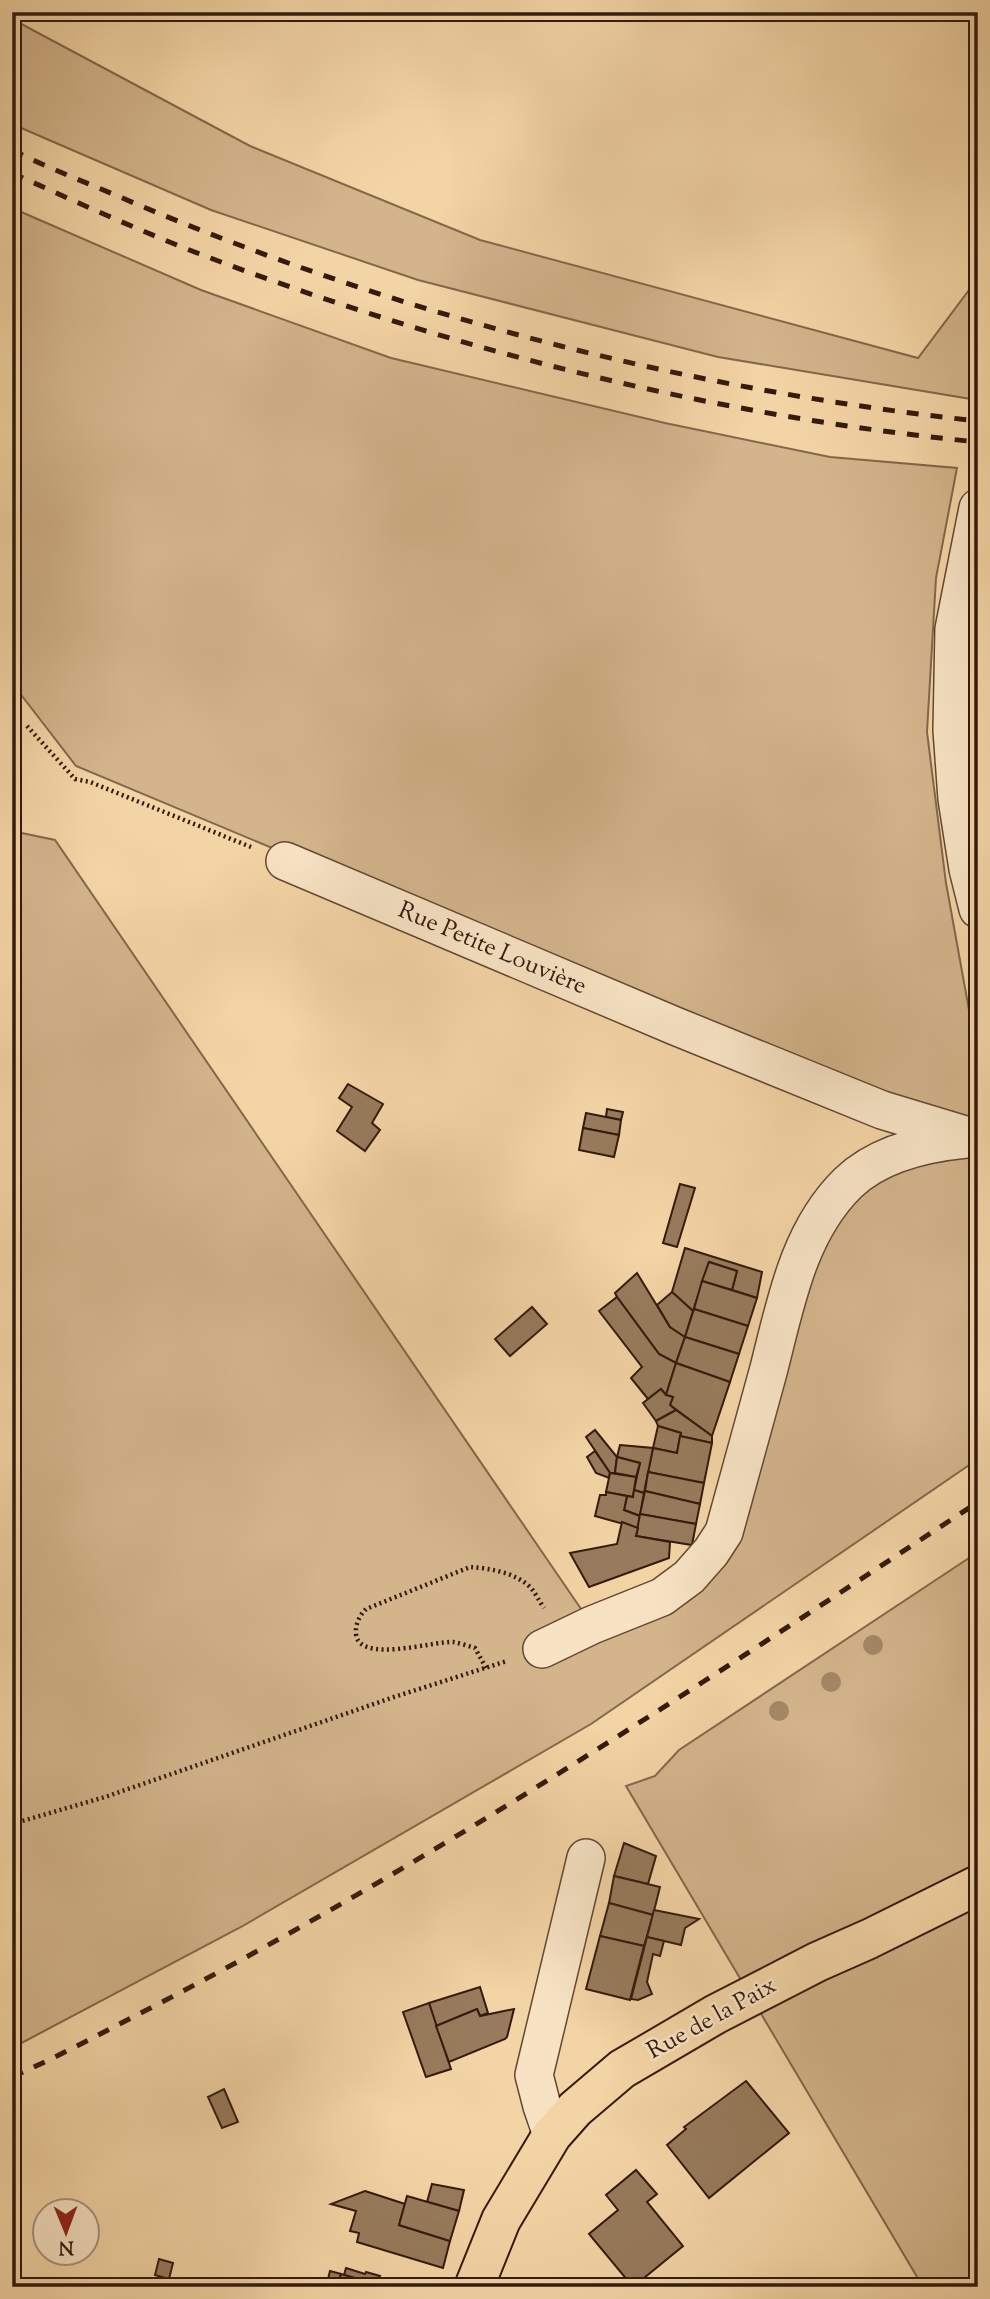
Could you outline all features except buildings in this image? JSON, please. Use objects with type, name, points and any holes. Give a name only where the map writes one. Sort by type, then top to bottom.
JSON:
[{"type":"main road","name":"Rue de la Paix","points":[[474,2287],[501,2220],[552,2135],[575,2109],[622,2069],[716,2014],[978,1885]]},
{"type":"street","points":[[978,508],[954,629],[952,730],[957,799],[968,869],[978,909]]},
{"type":"street","name":"Rue Petite Louvière","points":[[285,861],[869,1105],[978,1138]]},
{"type":"street","name":"Rue Petite Louvière","points":[[542,1649],[592,1625],[662,1597],[688,1577],[711,1552],[724,1532],[796,1267],[818,1221],[848,1182],[893,1155],[937,1142],[978,1138]]},
{"type":"street","points":[[552,2135],[534,2075],[586,1858]]},
{"type":"path","points":[[27,726],[75,779],[90,782],[285,861]]},
{"type":"path","points":[[12,1824],[105,1797],[486,1668],[475,1648],[454,1642],[384,1650],[362,1646],[356,1636],[357,1624],[366,1609],[470,1567],[497,1571],[529,1586],[546,1612]]},
{"type":"shaded area","points":[[12,19],[250,146],[480,240],[918,358],[978,278],[977,400],[718,357],[418,280],[211,210],[12,124]]},
{"type":"shaded area","points":[[12,208],[201,290],[391,358],[665,423],[830,457],[957,468],[936,578],[927,732],[946,883],[973,1032],[978,1040],[978,1130],[791,1065],[76,766],[12,683]]},
{"type":"shaded area","points":[[978,575],[978,909],[954,629]]},
{"type":"shaded area","points":[[12,831],[55,840],[592,1625],[711,1552],[796,1267],[848,1183],[978,1139],[978,1459],[591,1724],[241,1927],[12,2048]]},
{"type":"shaded area","points":[[978,1552],[978,2287],[923,2287],[626,1786],[655,1776],[679,1750]]},
{"type":"railway","points":[[12,150],[235,244],[338,280],[548,343],[762,390],[978,421]]},
{"type":"railway","points":[[12,173],[192,251],[287,286],[480,347],[579,373],[778,415],[978,442]]},
{"type":"railway","points":[[12,2077],[164,2001],[373,1886],[678,1698],[978,1502]]}]
